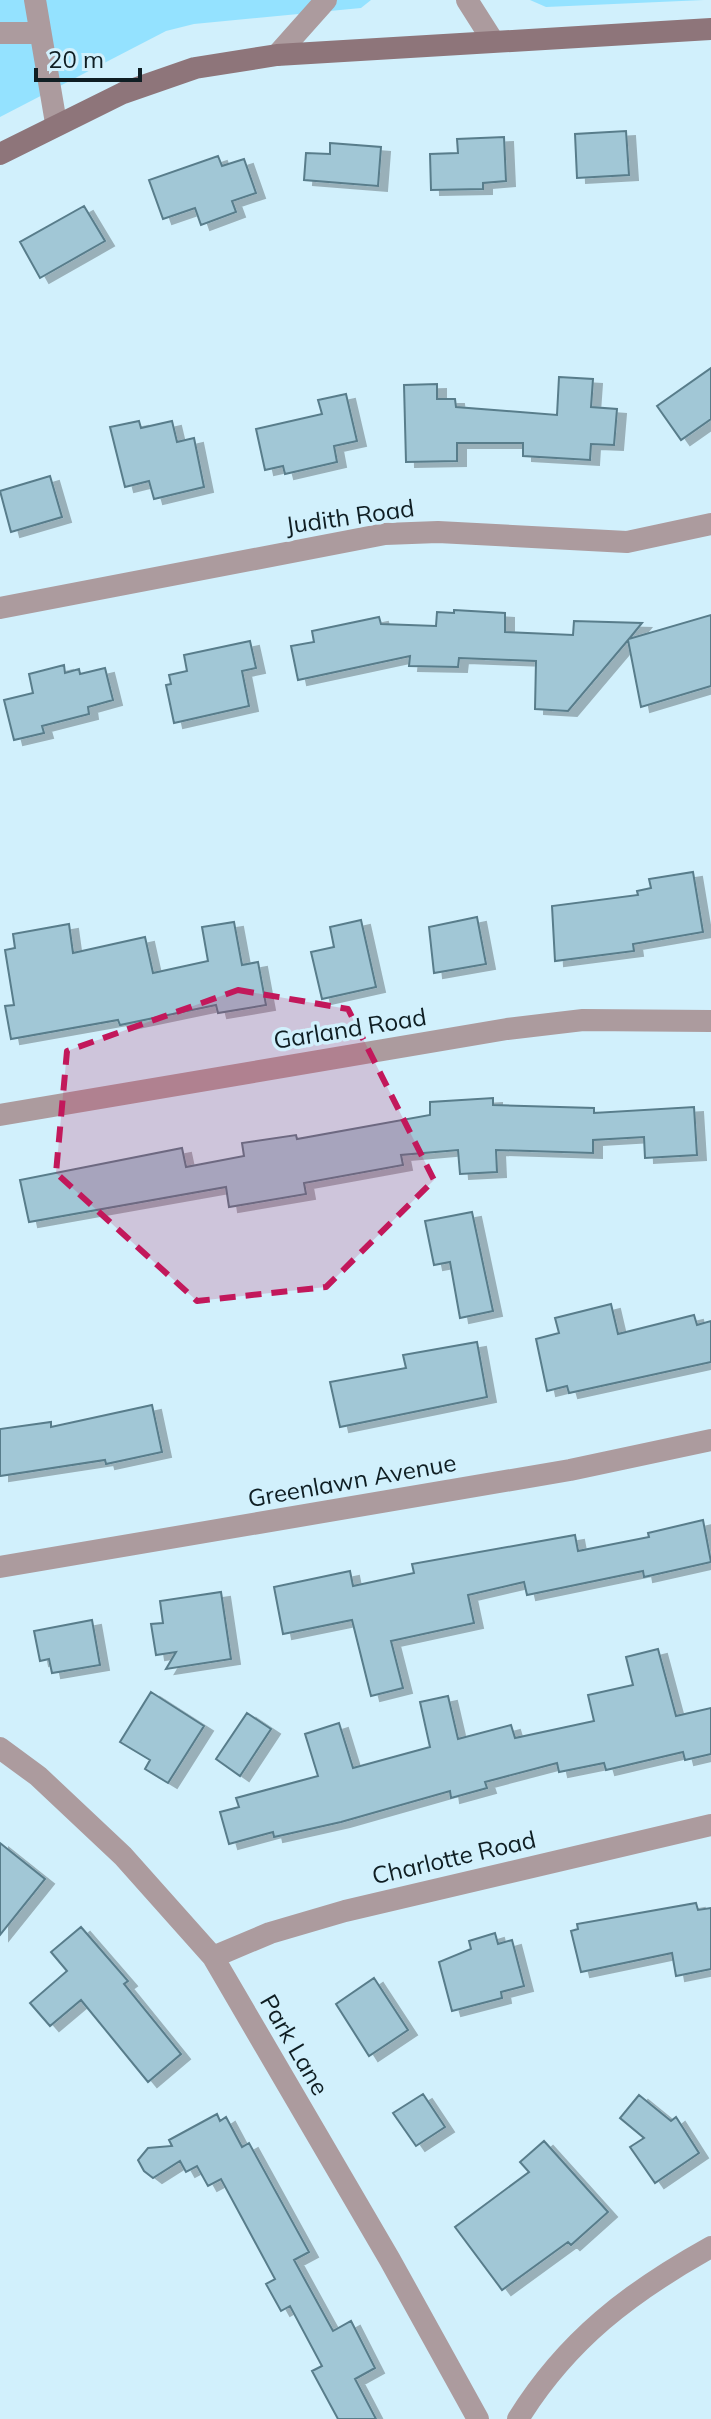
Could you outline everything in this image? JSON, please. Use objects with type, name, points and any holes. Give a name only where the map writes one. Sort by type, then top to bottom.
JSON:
[{"type":"main road","points":[[0,154],[56,123],[123,93],[195,68],[277,55],[711,29]]},
{"type":"street","points":[[35,0],[56,123]]},
{"type":"street","points":[[277,55],[326,0]]},
{"type":"street","points":[[467,0],[493,41]]},
{"type":"street","points":[[0,33],[40,33]]},
{"type":"street","name":"Judith Road","points":[[0,608],[385,534],[438,532],[627,542],[711,524]]},
{"type":"street","name":"Garland Road","points":[[0,1115],[507,1029],[583,1020],[711,1021]]},
{"type":"street","name":"Greenlawn Avenue","points":[[0,1567],[570,1470],[711,1440]]},
{"type":"street","name":"Park Lane","points":[[0,1748],[38,1776],[123,1856],[213,1957],[390,2260],[478,2419]]},
{"type":"street","name":"Charlotte Road","points":[[213,1957],[270,1933],[345,1911],[711,1825]]},
{"type":"street","points":[[518,2419],[544,2378],[599,2320],[711,2247]]},
{"type":"highlighted area","points":[[238,990],[348,1009],[434,1180],[326,1287],[197,1301],[56,1173],[67,1051]]},
{"type":"shaded area","points":[[0,0],[371,0],[361,8],[194,24],[166,31],[0,117]]},
{"type":"shaded area","points":[[530,0],[704,0],[546,7]]},
{"type":"building","points":[[626,131],[629,175],[577,178],[575,134]]},
{"type":"building","points":[[504,137],[506,181],[483,183],[483,189],[431,190],[430,154],[458,153],[457,139]]},
{"type":"building","points":[[330,143],[381,147],[378,186],[304,180],[306,153],[330,154]]},
{"type":"building","points":[[218,156],[222,166],[244,159],[256,193],[232,201],[236,212],[201,225],[195,208],[163,219],[149,180]]},
{"type":"building","points":[[84,206],[105,241],[40,278],[20,242]]},
{"type":"building","points":[[711,368],[711,419],[681,440],[657,406]]},
{"type":"building","points":[[559,377],[593,379],[591,407],[617,409],[614,445],[591,444],[590,460],[523,456],[523,443],[457,443],[457,461],[406,462],[404,385],[437,384],[437,399],[455,399],[456,407],[557,415]]},
{"type":"building","points":[[346,394],[357,441],[334,446],[337,462],[285,474],[283,466],[265,470],[256,429],[322,414],[318,400]]},
{"type":"building","points":[[139,421],[141,428],[172,421],[177,442],[194,438],[204,487],[154,499],[149,481],[125,487],[110,427]]},
{"type":"building","points":[[50,476],[62,517],[11,532],[0,491]]},
{"type":"building","points":[[454,610],[505,613],[505,632],[573,635],[574,621],[642,623],[629,639],[711,615],[711,686],[641,707],[628,640],[568,711],[535,709],[536,661],[459,658],[458,667],[409,666],[410,656],[298,680],[291,646],[314,642],[312,631],[379,617],[381,624],[436,626],[437,612],[454,613]]},
{"type":"building","points":[[250,641],[256,668],[242,671],[249,706],[174,723],[166,685],[171,684],[169,675],[187,671],[184,655]]},
{"type":"building","points":[[64,665],[65,673],[79,669],[80,674],[105,668],[113,700],[88,707],[89,714],[42,726],[44,733],[14,740],[4,700],[33,693],[29,674]]},
{"type":"building","points":[[693,872],[703,932],[633,944],[634,951],[555,961],[552,906],[638,895],[637,891],[651,888],[649,879]]},
{"type":"building","points":[[477,917],[486,964],[434,973],[429,927]]},
{"type":"building","points":[[361,920],[376,987],[322,999],[311,952],[334,947],[330,927]]},
{"type":"building","points":[[234,922],[242,965],[258,962],[266,1005],[218,1013],[216,1005],[120,1025],[118,1020],[11,1039],[5,1006],[14,1005],[5,950],[15,948],[13,934],[69,924],[73,953],[145,937],[153,973],[208,961],[202,927]]},
{"type":"building","points":[[493,1098],[493,1105],[594,1108],[594,1113],[694,1107],[697,1155],[645,1158],[644,1137],[593,1140],[593,1153],[496,1150],[497,1172],[460,1174],[458,1150],[401,1155],[403,1165],[304,1183],[306,1194],[229,1207],[226,1187],[29,1222],[20,1180],[182,1148],[186,1167],[244,1156],[242,1143],[296,1135],[297,1139],[430,1115],[430,1102]]},
{"type":"building","points":[[472,1212],[493,1311],[460,1318],[450,1262],[434,1265],[425,1221]]},
{"type":"building","points":[[611,1304],[618,1334],[694,1315],[697,1325],[711,1321],[711,1362],[569,1393],[567,1386],[547,1391],[536,1339],[559,1333],[555,1318]]},
{"type":"building","points":[[477,1342],[487,1397],[340,1427],[330,1382],[406,1368],[403,1355]]},
{"type":"building","points":[[152,1405],[162,1452],[106,1464],[105,1460],[0,1476],[0,1429],[51,1422],[51,1427]]},
{"type":"building","points":[[703,1520],[711,1562],[644,1577],[643,1571],[527,1595],[524,1582],[468,1595],[474,1623],[391,1641],[403,1688],[371,1696],[352,1620],[283,1634],[274,1587],[350,1571],[353,1586],[414,1573],[412,1564],[575,1535],[578,1551],[649,1537],[648,1533]]},
{"type":"building","points":[[221,1592],[231,1659],[166,1669],[176,1652],[156,1655],[151,1624],[163,1623],[160,1601]]},
{"type":"building","points":[[92,1620],[100,1665],[52,1673],[49,1659],[40,1661],[34,1631]]},
{"type":"building","points":[[658,1649],[676,1716],[711,1708],[711,1754],[685,1760],[683,1752],[606,1770],[604,1763],[559,1772],[557,1763],[485,1782],[487,1788],[451,1798],[450,1791],[341,1822],[274,1837],[273,1832],[229,1844],[220,1812],[239,1807],[236,1798],[318,1776],[305,1734],[339,1723],[353,1768],[430,1747],[420,1702],[448,1696],[458,1739],[511,1725],[515,1738],[594,1721],[588,1695],[633,1685],[626,1657]]},
{"type":"building","points":[[151,1692],[204,1726],[168,1783],[145,1769],[150,1760],[120,1742]]},
{"type":"building","points":[[247,1713],[271,1729],[240,1776],[216,1759]]},
{"type":"building","points":[[0,1843],[45,1879],[0,1935]]},
{"type":"building","points":[[696,1903],[698,1910],[711,1908],[711,1969],[676,1976],[672,1953],[581,1972],[571,1931],[578,1929],[577,1924]]},
{"type":"building","points":[[81,1927],[128,1981],[124,1984],[181,2054],[148,2082],[81,2000],[50,2026],[30,2003],[67,1971],[51,1952]]},
{"type":"building","points":[[495,1933],[498,1944],[512,1940],[524,1986],[501,1992],[502,1998],[452,2011],[439,1962],[471,1949],[469,1941]]},
{"type":"building","points":[[374,1978],[408,2030],[369,2056],[336,2004]]},
{"type":"building","points":[[423,2094],[445,2127],[416,2146],[393,2113]]},
{"type":"building","points":[[639,2095],[671,2121],[676,2117],[699,2153],[655,2183],[630,2147],[644,2138],[620,2118]]},
{"type":"building","points":[[217,2114],[220,2121],[226,2117],[242,2147],[249,2143],[309,2252],[294,2260],[333,2331],[351,2321],[375,2368],[355,2379],[376,2419],[338,2419],[312,2371],[322,2366],[290,2306],[281,2311],[266,2284],[275,2279],[221,2179],[208,2186],[197,2166],[186,2172],[180,2161],[153,2178],[144,2171],[138,2160],[148,2148],[172,2146],[169,2140]]},
{"type":"building","points":[[544,2141],[608,2212],[571,2245],[568,2242],[502,2290],[455,2227],[529,2172],[520,2162]]}]
